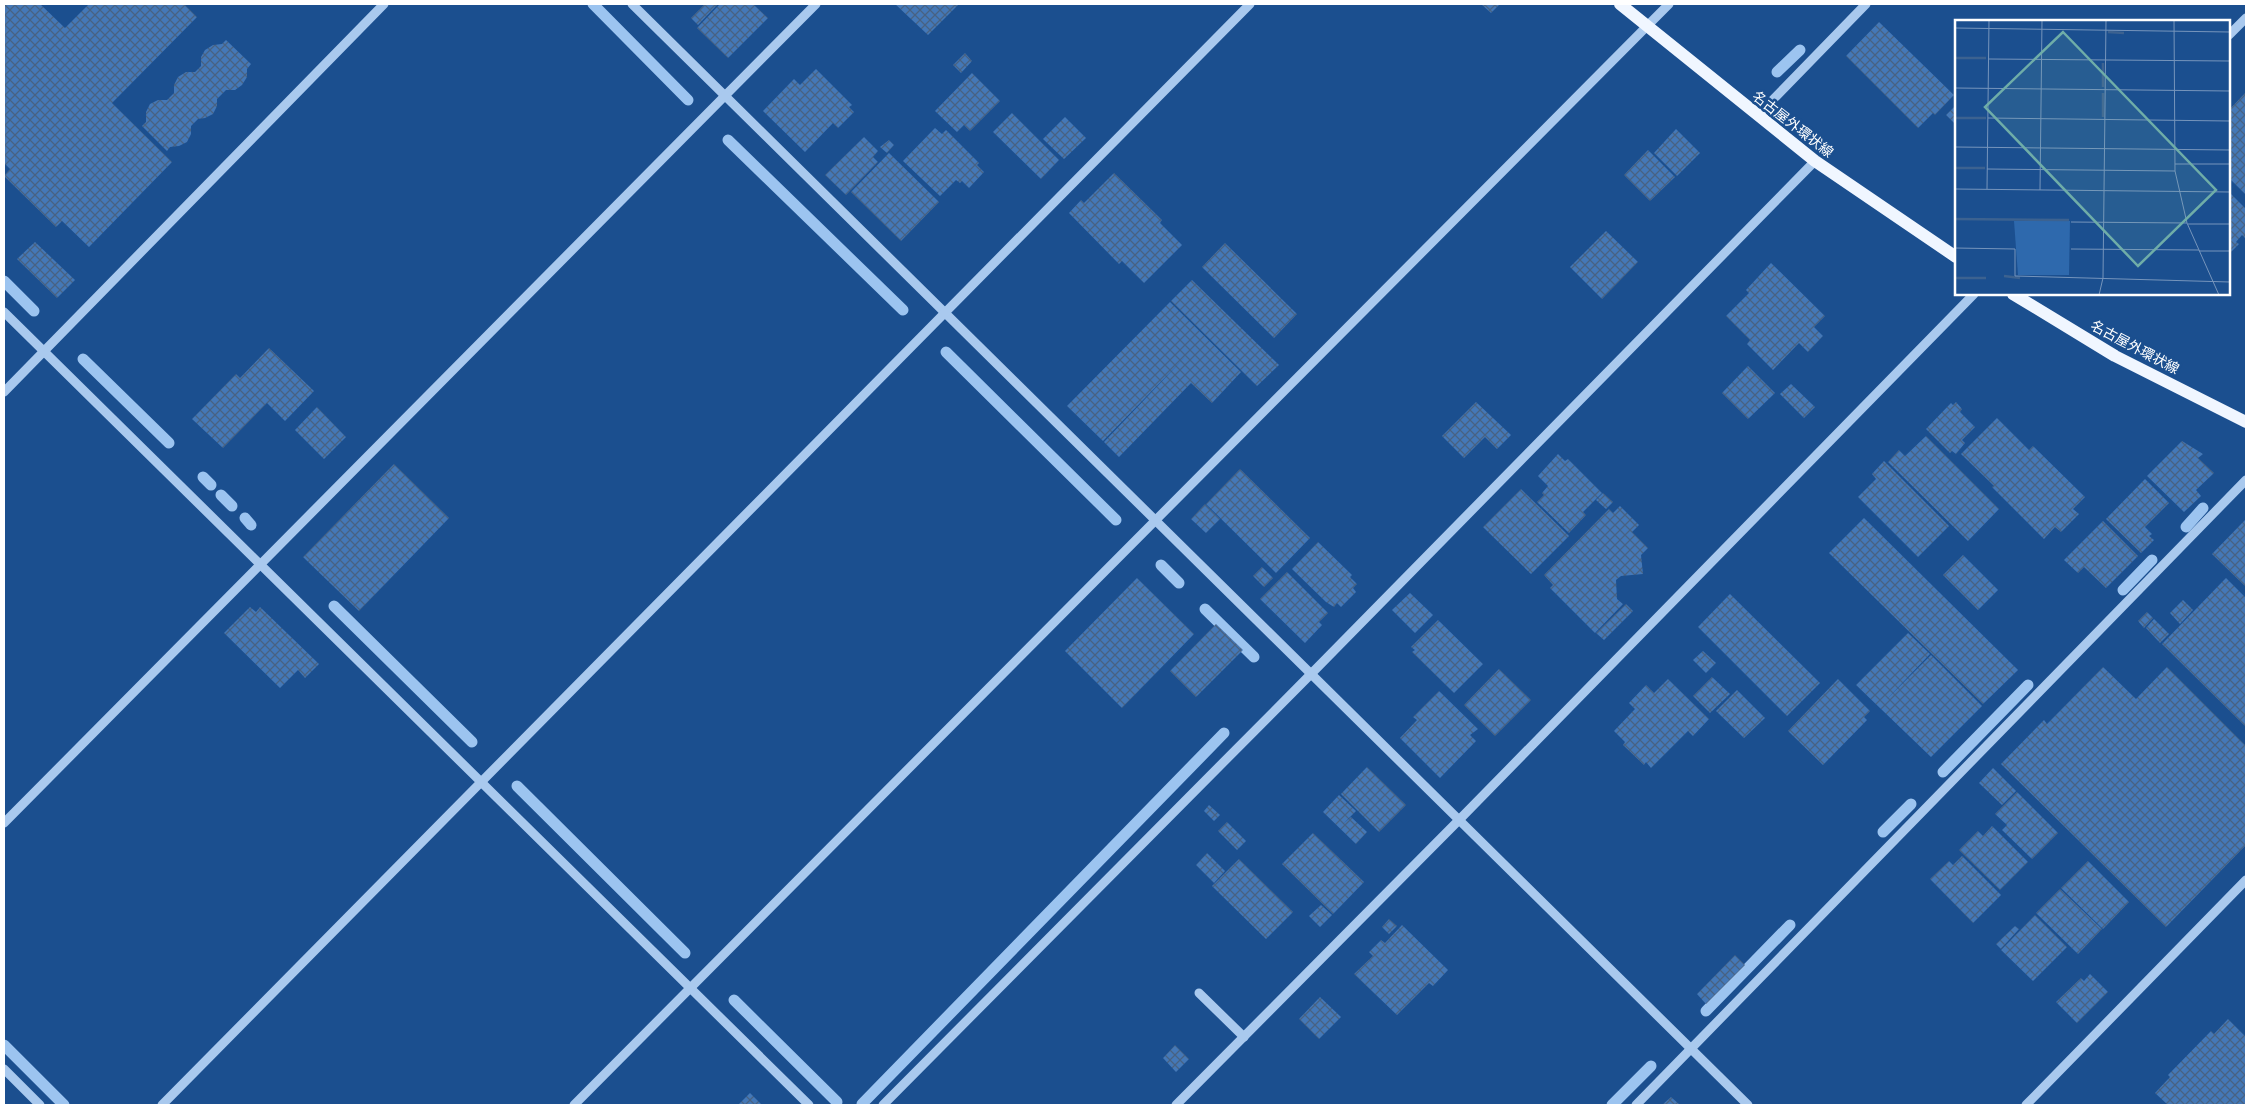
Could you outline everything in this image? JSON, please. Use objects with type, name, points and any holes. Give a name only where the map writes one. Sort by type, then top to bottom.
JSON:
[{"type":"main road","name":"名古屋外環状線","points":[[1620,4],[1815,161],[1955,256]]},
{"type":"main road","name":"名古屋外環状線","points":[[2015,295],[2115,356],[2246,422]]},
{"type":"street","points":[[4,392],[384,4]]},
{"type":"street","points":[[632,4],[1310,675],[1748,1105]]},
{"type":"street","points":[[4,823],[816,4]]},
{"type":"street","points":[[162,1105],[1250,4]]},
{"type":"street","points":[[574,1105],[1669,4]]},
{"type":"street","points":[[1758,115],[1866,4]]},
{"type":"street","points":[[2230,34],[2246,18]]},
{"type":"street","points":[[883,1105],[1310,675],[1815,161]]},
{"type":"street","points":[[1176,1105],[1973,295]]},
{"type":"street","points":[[4,312],[809,1105]]},
{"type":"street","points":[[1636,1105],[2246,480]]},
{"type":"street","points":[[2026,1105],[2246,880]]},
{"type":"street","points":[[1199,993],[1244,1037]]},
{"type":"street","points":[[4,1069],[40,1105]]},
{"type":"building","points":[[4,4],[40,4],[65,28],[89,4],[184,4],[197,17],[112,103],[172,162],[89,247],[62,221],[56,227],[4,176],[10,169],[4,163]]},
{"type":"building","points":[[705,4],[718,4],[698,25],[691,18]]},
{"type":"building","points":[[720,4],[753,4],[768,18],[728,58],[697,28]]},
{"type":"building","points":[[895,4],[959,4],[928,35]]},
{"type":"building","points":[[1481,4],[1500,4],[1491,13]]},
{"type":"building","points":[[1879,22],[1954,95],[1935,115],[1933,113],[1918,128],[1846,56]]},
{"type":"building","points":[[226,40],[251,64],[247,69],[247,77],[242,85],[235,90],[226,90],[217,99],[217,106],[213,114],[198,119],[191,126],[191,134],[187,142],[179,146],[170,147],[167,151],[142,126],[146,122],[146,112],[150,104],[158,100],[167,100],[174,93],[174,85],[178,77],[186,72],[195,72],[201,66],[201,57],[205,50],[213,45],[222,44]]},
{"type":"building","points":[[965,53],[972,61],[961,73],[953,65]]},
{"type":"building","points":[[816,69],[852,105],[849,107],[854,112],[838,128],[833,123],[805,152],[763,111],[794,79],[800,85]]},
{"type":"building","points":[[972,73],[1000,101],[970,131],[964,125],[957,132],[935,111]]},
{"type":"building","points":[[2246,92],[2246,195],[2230,179],[2230,109]]},
{"type":"building","points":[[1955,106],[1955,124],[1946,115]]},
{"type":"building","points":[[1012,113],[1059,160],[1041,179],[993,132]]},
{"type":"building","points":[[1065,117],[1086,138],[1064,159],[1043,139]]},
{"type":"building","points":[[935,128],[942,134],[946,130],[979,163],[977,165],[984,172],[969,188],[962,181],[960,183],[956,180],[940,196],[903,161]]},
{"type":"building","points":[[1676,129],[1700,153],[1677,176],[1654,153]]},
{"type":"building","points":[[864,137],[878,151],[873,157],[878,162],[846,195],[825,175]]},
{"type":"building","points":[[889,140],[894,145],[887,153],[880,147]]},
{"type":"building","points":[[1648,150],[1675,177],[1650,201],[1624,175]]},
{"type":"building","points":[[889,153],[939,202],[901,241],[851,192]]},
{"type":"building","points":[[1114,173],[1162,220],[1160,223],[1182,245],[1144,283],[1122,261],[1119,264],[1069,213],[1081,200],[1084,203]]},
{"type":"building","points":[[2230,193],[2246,209],[2246,239],[2242,235],[2236,242],[2239,244],[2230,253]]},
{"type":"building","points":[[1606,231],[1638,262],[1602,299],[1570,267]]},
{"type":"building","points":[[35,242],[75,280],[57,298],[17,259]]},
{"type":"building","points":[[1225,243],[1297,314],[1274,338],[1202,267]]},
{"type":"building","points":[[1771,263],[1825,316],[1814,327],[1823,336],[1808,352],[1799,343],[1773,370],[1747,344],[1750,340],[1726,316],[1749,293],[1746,290]]},
{"type":"building","points":[[1192,280],[1279,365],[1257,386],[1171,301]]},
{"type":"building","points":[[1170,302],[1241,372],[1212,403],[1191,383],[1119,457],[1104,442],[1187,355],[1103,441],[1067,406]]},
{"type":"building","points":[[269,348],[314,391],[285,421],[267,403],[223,448],[192,419],[236,374],[240,378]]},
{"type":"building","points":[[1748,366],[1775,393],[1748,419],[1722,393]]},
{"type":"building","points":[[1791,384],[1815,407],[1804,418],[1780,394]]},
{"type":"building","points":[[1476,402],[1511,435],[1497,449],[1485,437],[1464,458],[1442,436]]},
{"type":"building","points":[[1956,402],[1962,409],[1960,412],[1975,427],[1962,440],[1965,443],[1956,454],[1952,451],[1950,453],[1926,429],[1951,403],[1953,405]]},
{"type":"building","points":[[317,407],[346,437],[324,459],[295,430]]},
{"type":"building","points":[[1997,418],[2029,450],[2033,446],[2085,497],[2073,509],[2079,514],[2061,532],[2055,527],[2044,539],[1961,454]]},
{"type":"building","points":[[1926,436],[1999,509],[1968,541],[1888,462],[1899,450],[1905,456]]},
{"type":"building","points":[[2182,441],[2203,454],[2198,458],[2214,473],[2196,490],[2201,496],[2184,512],[2147,476]]},
{"type":"building","points":[[1558,454],[1565,461],[1568,459],[1602,493],[1583,512],[1586,515],[1569,533],[1537,502],[1544,495],[1542,493],[1548,486],[1538,476]]},
{"type":"building","points":[[1884,461],[1949,526],[1918,557],[1858,497],[1876,479],[1872,474]]},
{"type":"building","points":[[394,464],[449,518],[359,611],[303,557]]},
{"type":"building","points":[[1240,469],[1310,538],[1276,573],[1206,504]]},
{"type":"building","points":[[2145,479],[2169,503],[2145,527],[2152,534],[2149,536],[2154,540],[2141,553],[2106,519]]},
{"type":"building","points":[[1521,489],[1569,536],[1531,574],[1483,527]]},
{"type":"building","points":[[1603,493],[1613,502],[1606,509],[1596,500]]},
{"type":"building","points":[[1205,504],[1220,519],[1206,533],[1191,519]]},
{"type":"building","points":[[1620,506],[1639,525],[1632,532],[1648,548],[1641,555],[1643,574],[1621,576],[1616,580],[1617,599],[1623,604],[1595,633],[1550,588],[1553,585],[1544,575],[1609,509],[1613,513]]},
{"type":"building","points":[[1864,518],[2018,670],[1983,704],[1829,553]]},
{"type":"building","points":[[2246,519],[2246,587],[2212,554]]},
{"type":"building","points":[[2103,521],[2138,556],[2106,588],[2084,567],[2078,573],[2064,560]]},
{"type":"building","points":[[1318,542],[1352,575],[1350,577],[1357,584],[1353,588],[1356,592],[1341,607],[1337,603],[1334,607],[1326,602],[1292,569]]},
{"type":"building","points":[[1963,555],[1998,590],[1978,610],[1943,575]]},
{"type":"building","points":[[1262,567],[1273,578],[1264,587],[1253,576]]},
{"type":"building","points":[[1287,572],[1328,613],[1319,622],[1322,625],[1305,643],[1260,599]]},
{"type":"building","points":[[1137,578],[1194,634],[1122,708],[1065,651]]},
{"type":"building","points":[[2226,578],[2246,598],[2246,727],[2162,644]]},
{"type":"building","points":[[1410,593],[1433,615],[1415,633],[1392,610]]},
{"type":"building","points":[[1730,594],[1820,683],[1787,716],[1698,627]]},
{"type":"building","points":[[2183,600],[2193,610],[2180,624],[2170,613]]},
{"type":"building","points":[[1626,604],[1633,611],[1604,640],[1596,633]]},
{"type":"building","points":[[250,607],[256,612],[260,607],[319,664],[305,678],[298,670],[280,688],[224,633]]},
{"type":"building","points":[[2147,612],[2153,618],[2144,628],[2138,621]]},
{"type":"building","points":[[2154,619],[2169,634],[2160,643],[2146,628]]},
{"type":"building","points":[[1438,620],[1483,664],[1454,693],[1412,652],[1415,650],[1411,647]]},
{"type":"building","points":[[1216,624],[1243,650],[1196,697],[1170,671]]},
{"type":"building","points":[[1908,633],[1930,654],[1886,700],[1931,655],[1982,706],[1931,757],[1856,685]]},
{"type":"building","points":[[1703,651],[1716,663],[1706,673],[1693,660]]},
{"type":"building","points":[[2103,667],[2136,699],[2167,667],[2246,746],[2246,845],[2166,927],[2001,764],[2044,720],[2047,724]]},
{"type":"building","points":[[1499,669],[1531,700],[1495,736],[1464,705]]},
{"type":"building","points":[[1712,677],[1730,694],[1710,713],[1693,696]]},
{"type":"building","points":[[1668,679],[1709,719],[1693,736],[1688,731],[1651,768],[1646,762],[1644,765],[1623,745],[1625,742],[1614,731],[1635,709],[1629,703],[1646,685],[1654,693]]},
{"type":"building","points":[[1838,679],[1870,711],[1864,717],[1867,720],[1823,765],[1788,731]]},
{"type":"building","points":[[1737,690],[1765,718],[1744,738],[1716,711]]},
{"type":"building","points":[[1439,691],[1478,729],[1470,735],[1476,741],[1440,778],[1400,738],[1417,720],[1413,717]]},
{"type":"building","points":[[1367,767],[1406,805],[1379,832],[1341,794]]},
{"type":"building","points":[[1993,768],[2016,791],[2002,805],[1979,783]]},
{"type":"building","points":[[2017,792],[2058,833],[2032,859],[2002,830],[2007,825],[1995,814]]},
{"type":"building","points":[[1339,795],[1356,811],[1343,824],[1351,817],[1367,832],[1356,844],[1323,812]]},
{"type":"building","points":[[1209,805],[1220,815],[1214,821],[1204,811]]},
{"type":"building","points":[[1227,822],[1246,841],[1237,850],[1218,831]]},
{"type":"building","points":[[1992,826],[2028,862],[2000,890],[1959,850],[1978,831],[1983,836]]},
{"type":"building","points":[[1313,833],[1364,882],[1333,914],[1282,864]]},
{"type":"building","points":[[1207,853],[1225,871],[1214,883],[1196,865]]},
{"type":"building","points":[[1962,856],[2001,895],[1973,923],[1930,879],[1949,861],[1953,865]]},
{"type":"building","points":[[1239,859],[1293,912],[1266,939],[1212,886]]},
{"type":"building","points":[[2088,861],[2129,902],[2103,929],[2061,888]]},
{"type":"building","points":[[2060,889],[2102,929],[2078,954],[2036,913]]},
{"type":"building","points":[[1321,905],[1332,915],[1320,927],[1309,916]]},
{"type":"building","points":[[2035,915],[2067,947],[2033,981],[2001,950]]},
{"type":"building","points":[[1389,919],[1397,926],[1389,934],[1382,927]]},
{"type":"building","points":[[1402,925],[1448,970],[1433,986],[1429,983],[1397,1015],[1354,974],[1373,956],[1369,952],[1381,940],[1385,943]]},
{"type":"building","points":[[2015,926],[2019,929],[2001,949],[1996,944]]},
{"type":"building","points":[[1735,955],[1745,965],[1706,1004],[1697,994]]},
{"type":"building","points":[[2090,974],[2108,992],[2077,1023],[2056,1002],[2081,978],[2084,981]]},
{"type":"building","points":[[1320,997],[1341,1017],[1319,1039],[1299,1019]]},
{"type":"building","points":[[2228,1019],[2246,1037],[2246,1105],[2168,1105],[2155,1093],[2170,1077],[2168,1075],[2211,1031],[2214,1034]]},
{"type":"building","points":[[1175,1045],[1189,1059],[1176,1072],[1163,1058]]},
{"type":"building","points":[[750,1093],[762,1105],[738,1105]]},
{"type":"building","points":[[1671,1097],[1680,1105],[1662,1105]]},
{"type":"waterway","points":[[593,4],[688,100]]},
{"type":"waterway","points":[[1777,72],[1800,50]]},
{"type":"waterway","points":[[728,140],[903,310]]},
{"type":"waterway","points":[[4,281],[34,311]]},
{"type":"waterway","points":[[946,352],[1116,520]]},
{"type":"waterway","points":[[83,359],[169,443]]},
{"type":"waterway","points":[[203,477],[211,485]]},
{"type":"waterway","points":[[221,495],[232,506]]},
{"type":"waterway","points":[[2186,527],[2203,508]]},
{"type":"waterway","points":[[245,518],[251,525]]},
{"type":"waterway","points":[[2123,590],[2152,560]]},
{"type":"waterway","points":[[1161,565],[1179,583]]},
{"type":"waterway","points":[[334,606],[472,742]]},
{"type":"waterway","points":[[1205,609],[1254,657]]},
{"type":"waterway","points":[[1943,772],[2028,685]]},
{"type":"waterway","points":[[862,1104],[1224,733]]},
{"type":"waterway","points":[[517,786],[685,953]]},
{"type":"waterway","points":[[1883,832],[1911,804]]},
{"type":"waterway","points":[[1706,1011],[1790,925]]},
{"type":"waterway","points":[[734,1000],[837,1102]]},
{"type":"waterway","points":[[4,1045],[64,1105]]},
{"type":"waterway","points":[[1612,1105],[1651,1066]]}]
